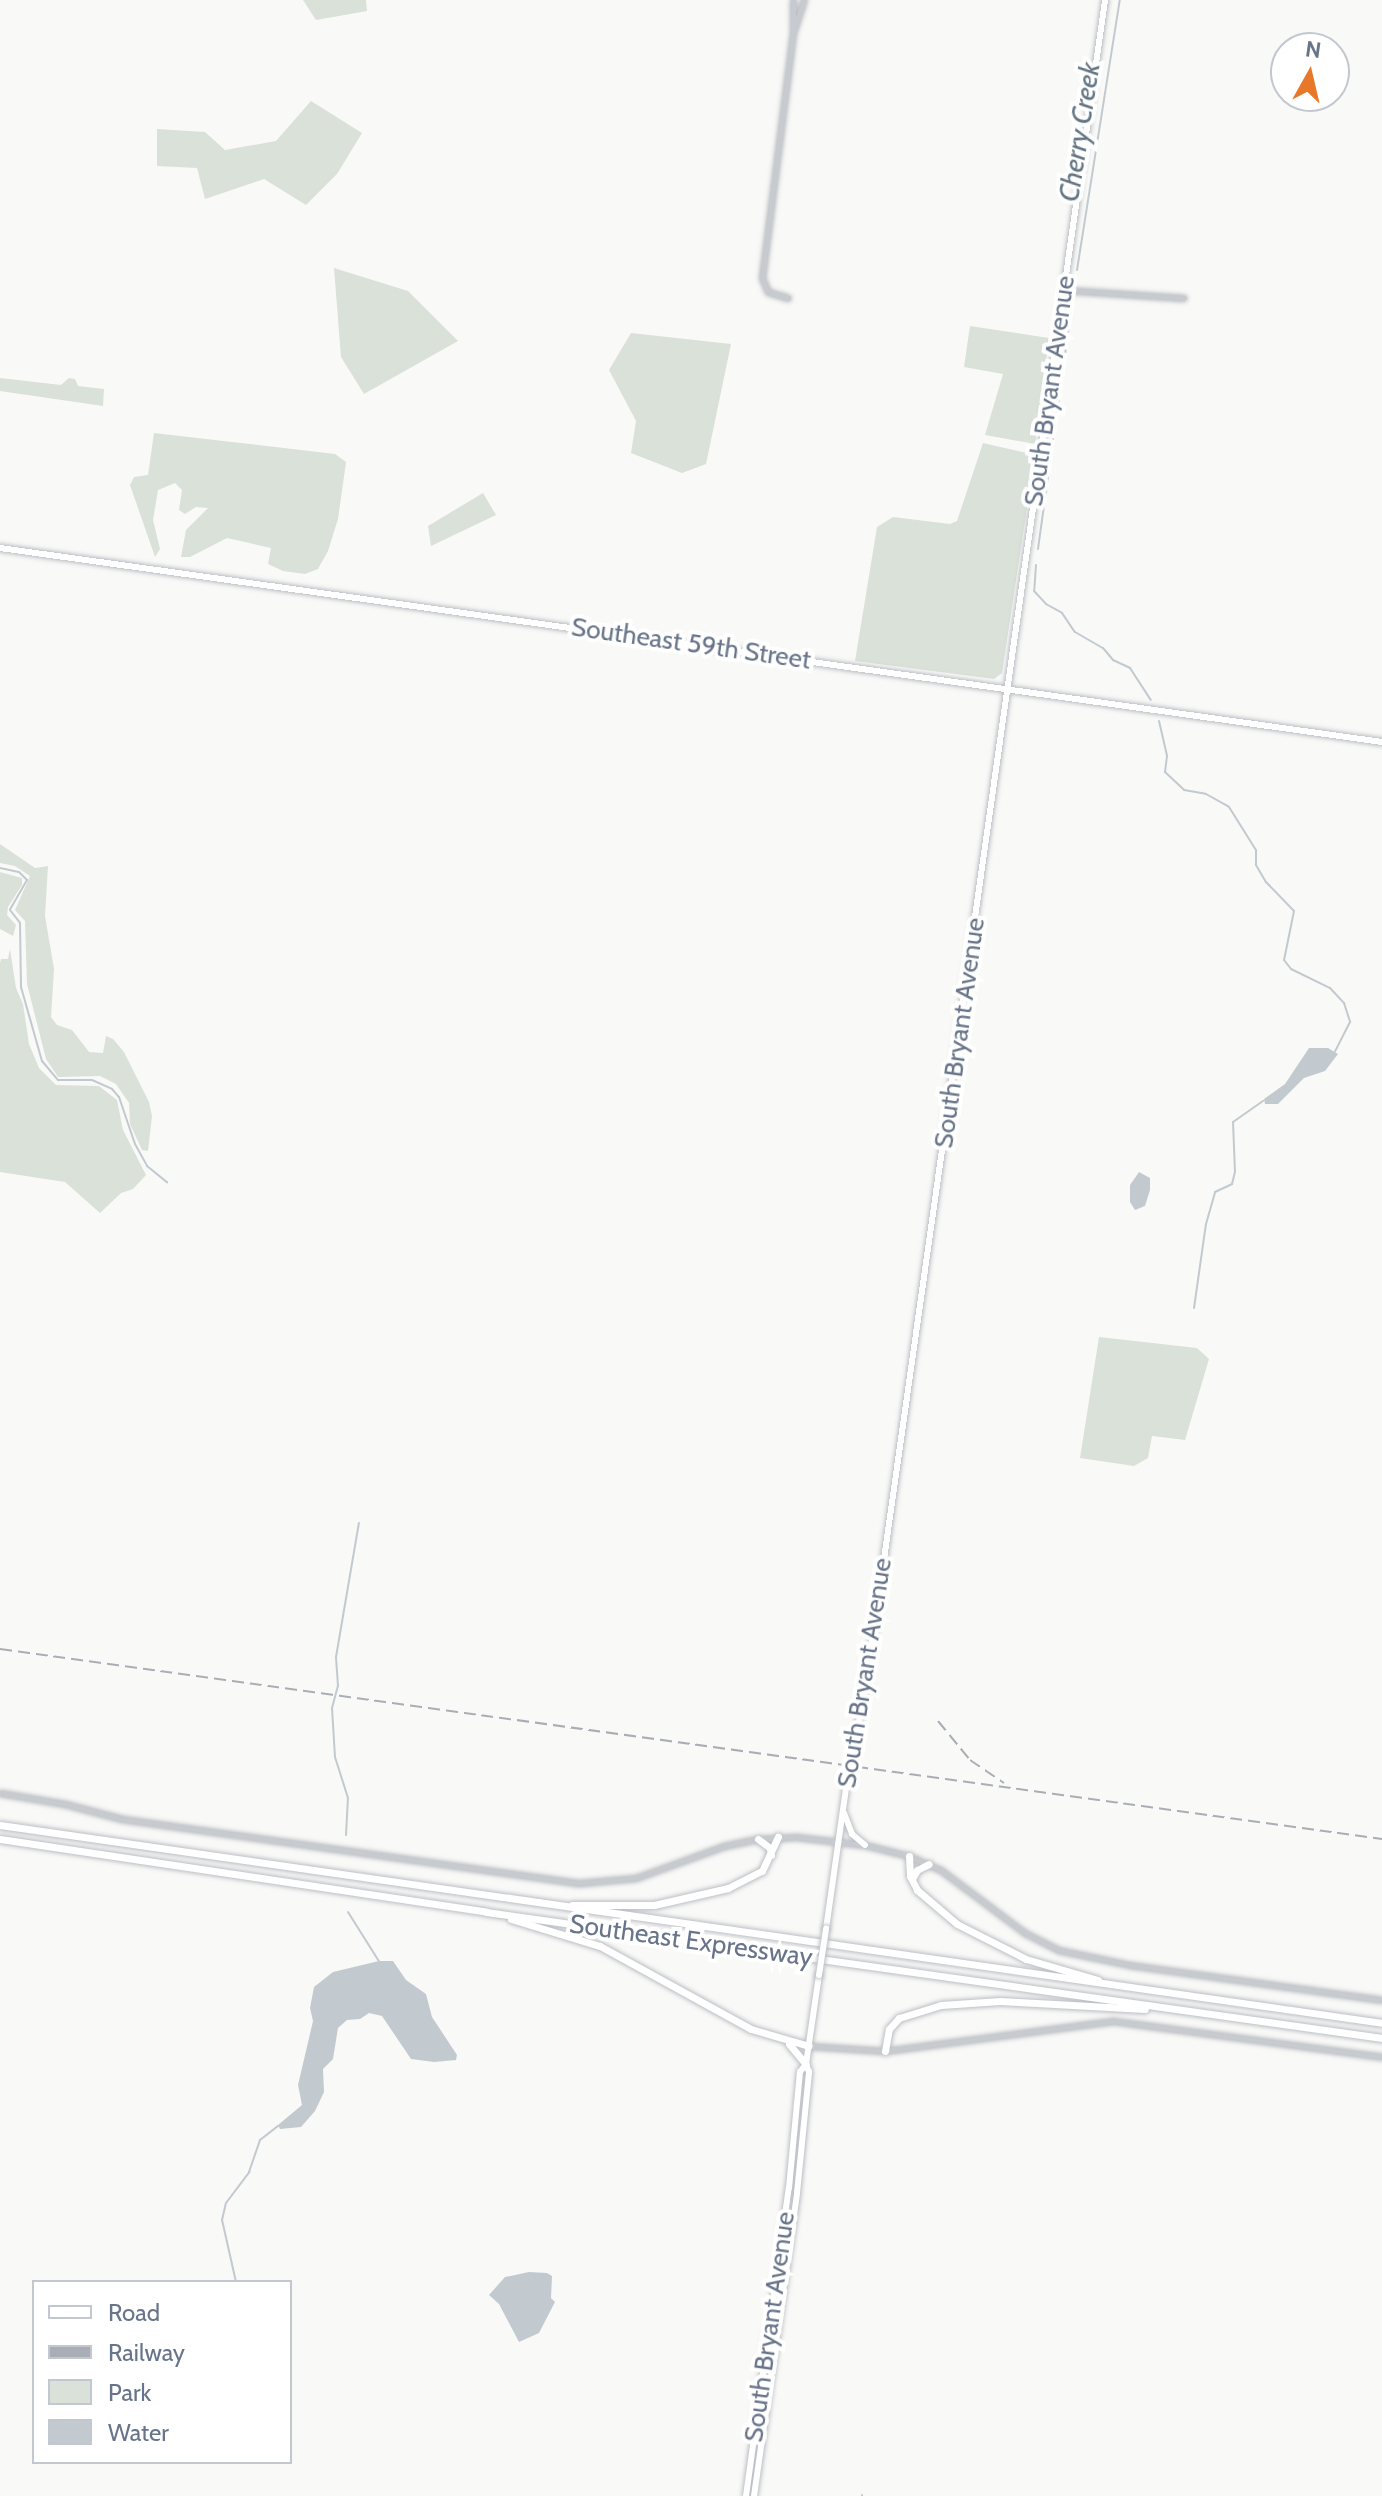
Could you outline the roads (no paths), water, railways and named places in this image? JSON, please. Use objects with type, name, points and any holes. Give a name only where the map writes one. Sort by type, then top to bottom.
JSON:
[{"type":"highway","name":"Southeast Expressway","points":[[0,1825],[525,1903],[1382,2023]]},
{"type":"highway","points":[[525,1903],[625,1907],[678,1902],[753,1877],[771,1857],[778,1837]]},
{"type":"highway","name":"Southeast Expressway","points":[[0,1839],[486,1912],[1382,2038]]},
{"type":"highway","points":[[758,1839],[770,1848],[771,1857]]},
{"type":"highway","points":[[909,1856],[912,1881],[945,1915],[991,1943],[1043,1964],[1123,1987]]},
{"type":"highway","points":[[912,1881],[917,1870],[929,1864]]},
{"type":"highway","points":[[486,1912],[600,1946],[751,2029],[783,2041],[809,2046]]},
{"type":"highway","points":[[885,2051],[889,2029],[899,2018],[941,2005],[1000,2001],[1172,2009]]},
{"type":"highway","points":[[783,2041],[796,2049],[806,2064]]},
{"type":"main road","name":"South Bryant Avenue","points":[[754,2496],[800,2072],[806,2064],[843,1809],[868,1677],[1105,0]]},
{"type":"main road","name":"Southeast 59th Street","points":[[0,548],[1382,742]]},
{"type":"main road","points":[[843,1809],[850,1830],[865,1845]]},
{"type":"main road","name":"South Bryant Avenue","points":[[746,2496],[759,2432]]},
{"type":"street","points":[[788,298],[768,292],[762,278],[793,31],[793,0]]},
{"type":"street","points":[[793,31],[804,0]]},
{"type":"street","points":[[1064,290],[1184,298]]},
{"type":"street","points":[[0,1793],[65,1804],[122,1819],[569,1883],[636,1878],[724,1846],[758,1839],[778,1837],[865,1845],[909,1856],[959,1880],[1025,1933],[1058,1950],[1130,1965],[1382,2000]]},
{"type":"street","points":[[809,2046],[885,2051],[1113,2021],[1382,2057]]},
{"type":"water","points":[[1309,1048],[1328,1048],[1338,1054],[1325,1071],[1304,1078],[1278,1104],[1265,1104],[1264,1099],[1285,1084]]},
{"type":"water","points":[[1139,1172],[1150,1178],[1150,1190],[1145,1206],[1135,1210],[1130,1202],[1130,1185]]},
{"type":"water","points":[[379,1961],[393,1961],[406,1980],[426,1994],[432,2017],[457,2055],[456,2060],[434,2062],[411,2059],[382,2016],[369,2013],[360,2019],[347,2020],[338,2028],[333,2059],[323,2069],[324,2092],[315,2111],[301,2127],[280,2129],[278,2125],[302,2105],[298,2085],[313,2021],[310,2008],[314,1987],[333,1972]]},
{"type":"water","points":[[529,2272],[552,2276],[551,2298],[555,2302],[539,2333],[519,2342],[499,2304],[489,2295],[505,2277]]},
{"type":"waterway","name":"Cherry Creek","points":[[1077,270],[1120,0]]},
{"type":"waterway","name":"Cherry Creek","points":[[1038,549],[1073,298]]},
{"type":"waterway","name":"Cherry Creek","points":[[1036,565],[1034,591],[1046,604],[1062,613],[1075,632],[1103,648],[1113,660],[1130,668],[1151,700]]},
{"type":"waterway","name":"Cherry Creek","points":[[1159,721],[1167,756],[1165,772],[1184,790],[1206,794],[1229,807],[1256,850],[1256,865],[1266,882],[1294,911],[1284,960],[1291,969],[1330,988],[1344,1003],[1350,1022],[1335,1051]]},
{"type":"waterway","points":[[0,868],[19,872],[27,880],[10,910],[20,923],[21,987],[42,1061],[58,1080],[92,1080],[112,1089],[119,1097],[135,1144],[147,1166],[167,1182]]},
{"type":"waterway","name":"Cherry Creek","points":[[1194,1308],[1206,1224],[1215,1192],[1232,1184],[1235,1172],[1233,1122],[1263,1101]]},
{"type":"waterway","points":[[346,1835],[348,1798],[335,1757],[332,1708],[338,1686],[336,1657],[359,1523]]},
{"type":"waterway","points":[[348,1912],[380,1963]]},
{"type":"waterway","points":[[236,2280],[222,2220],[226,2203],[249,2172],[260,2140],[278,2126]]},
{"type":"railway","points":[[0,1649],[1382,1839]]},
{"type":"railway","points":[[938,1721],[970,1760],[1004,1783]]}]
